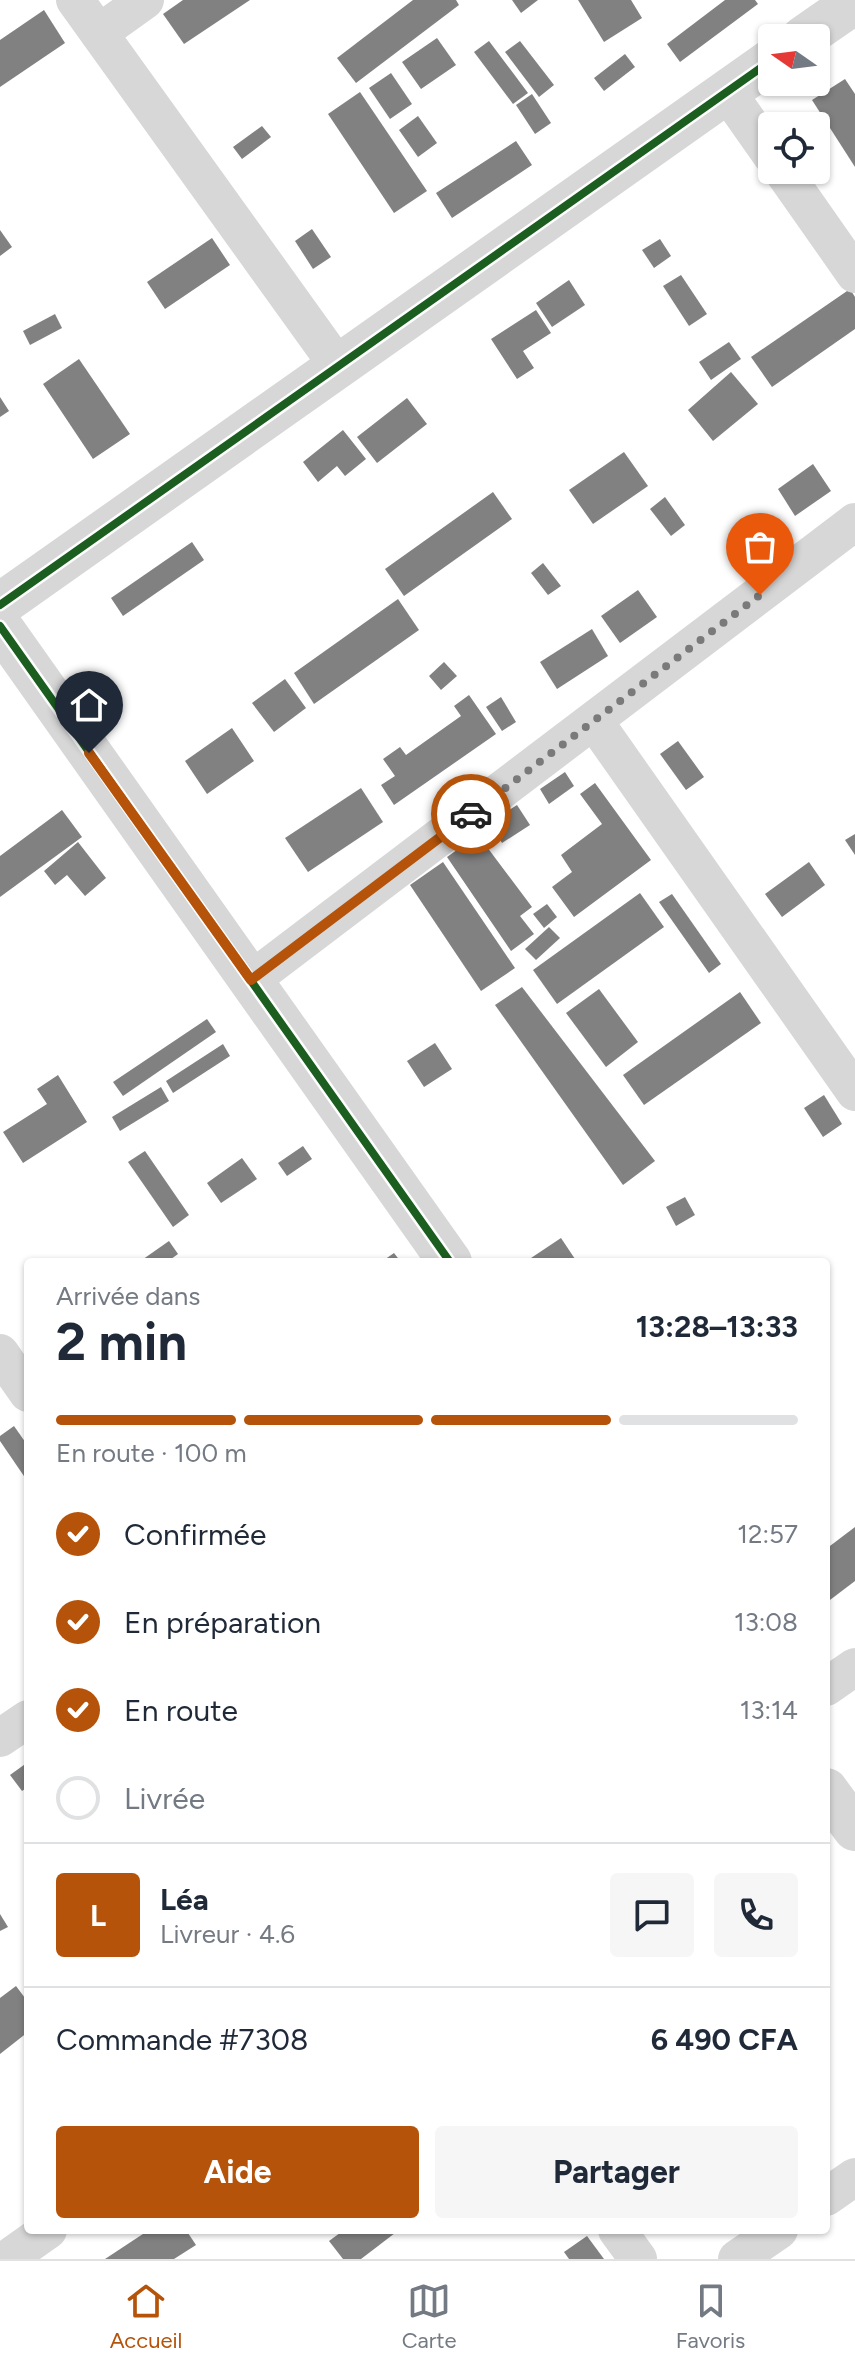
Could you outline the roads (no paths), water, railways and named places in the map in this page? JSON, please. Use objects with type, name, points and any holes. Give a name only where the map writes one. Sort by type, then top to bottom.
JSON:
[{"type":"street","points":[[75,0],[338,366]]},
{"type":"street","points":[[99,33],[145,0]]},
{"type":"street","points":[[823,24],[855,2]]},
{"type":"street","points":[[0,605],[758,70]]},
{"type":"street","points":[[727,92],[758,136]]},
{"type":"street","points":[[792,184],[855,274]]},
{"type":"street","points":[[251,980],[855,522]]},
{"type":"street","points":[[0,626],[447,1258]]},
{"type":"street","points":[[594,721],[855,1092]]},
{"type":"street","points":[[0,1353],[24,1387]]},
{"type":"street","points":[[830,1684],[855,1667]]},
{"type":"street","points":[[0,1738],[24,1722]]},
{"type":"street","points":[[830,1795],[855,1829]]},
{"type":"street","points":[[830,2194],[855,2177]]},
{"type":"street","points":[[7,2259],[42,2234]]},
{"type":"street","points":[[620,2234],[638,2259]]},
{"type":"street","points":[[737,2259],[773,2234]]}]
